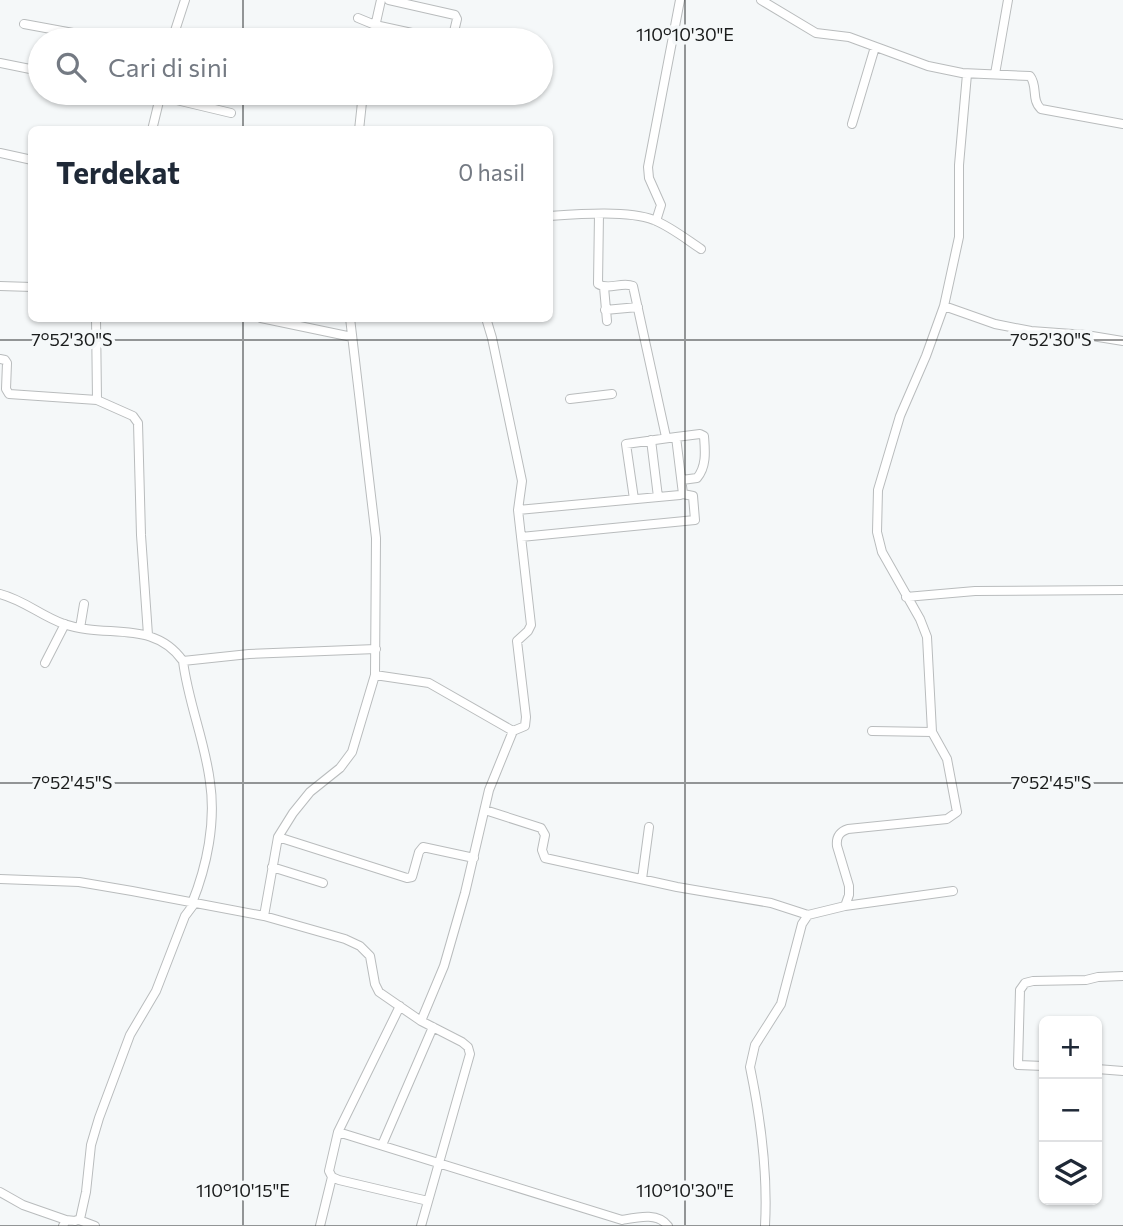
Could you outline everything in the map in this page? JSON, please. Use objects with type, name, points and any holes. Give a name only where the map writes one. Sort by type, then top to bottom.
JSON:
[{"type":"street","points":[[176,28],[185,0]]},
{"type":"street","points":[[374,28],[381,0]]},
{"type":"street","points":[[389,0],[455,15],[455,28]]},
{"type":"street","points":[[647,218],[661,205],[649,178],[648,167],[680,0]]},
{"type":"street","points":[[761,0],[816,33],[843,35],[928,66],[967,74],[1032,78],[1037,105],[1041,109],[1123,124]]},
{"type":"street","points":[[995,74],[1008,0]]},
{"type":"street","points":[[358,18],[389,28]]},
{"type":"street","points":[[24,24],[46,28]]},
{"type":"street","points":[[852,124],[875,47]]},
{"type":"street","points":[[0,63],[28,69]]},
{"type":"street","points":[[845,906],[850,891],[837,846],[836,840],[840,833],[848,829],[947,819],[957,812],[958,806],[947,760],[932,732],[927,637],[878,540],[876,510],[878,490],[900,416],[944,306],[959,237],[959,165],[967,74]]},
{"type":"street","points":[[153,126],[158,105]]},
{"type":"street","points":[[202,105],[231,113]]},
{"type":"street","points":[[359,126],[362,105]]},
{"type":"street","points":[[0,153],[28,159]]},
{"type":"street","points":[[599,214],[598,284],[604,287],[631,285],[684,494]]},
{"type":"street","points":[[553,216],[599,214],[647,218],[701,249]]},
{"type":"street","points":[[0,286],[28,287]]},
{"type":"street","points":[[604,287],[607,321]]},
{"type":"street","points":[[944,306],[995,324],[1031,331],[1123,341]]},
{"type":"street","points":[[606,310],[638,307]]},
{"type":"street","points":[[96,322],[97,400]]},
{"type":"street","points":[[280,322],[352,337]]},
{"type":"street","points":[[264,916],[278,837],[310,792],[340,768],[352,752],[375,675],[376,538],[350,322]]},
{"type":"street","points":[[375,675],[429,683],[513,731],[525,726],[517,641],[531,625],[518,510],[522,475],[487,322]]},
{"type":"street","points":[[0,359],[7,363],[6,389],[9,394],[97,400],[133,416],[138,423],[141,535],[148,635]]},
{"type":"street","points":[[570,399],[612,394]]},
{"type":"street","points":[[634,499],[626,444],[700,434],[704,436],[705,460],[702,471],[697,478],[682,480]]},
{"type":"street","points":[[651,440],[658,497]]},
{"type":"street","points":[[518,510],[684,494],[694,496],[695,520],[521,537]]},
{"type":"street","points":[[906,597],[975,591],[1123,590]]},
{"type":"street","points":[[0,594],[28,604],[65,624],[148,635],[174,648],[183,661],[211,795],[210,830],[193,904],[156,991],[130,1035],[99,1118],[91,1145],[86,1192],[79,1220]]},
{"type":"street","points":[[80,628],[85,604]]},
{"type":"street","points":[[45,663],[65,624]]},
{"type":"street","points":[[183,661],[249,654],[376,649]]},
{"type":"street","points":[[421,1021],[444,966],[497,767],[513,731]]},
{"type":"street","points":[[872,731],[932,732]]},
{"type":"street","points":[[485,810],[541,828],[545,835],[542,850],[545,858],[771,903],[807,915],[845,906],[953,891]]},
{"type":"street","points":[[642,879],[649,827]]},
{"type":"street","points":[[278,837],[407,878],[412,877],[423,847],[474,858]]},
{"type":"street","points":[[272,867],[323,883]]},
{"type":"street","points":[[0,879],[79,882],[264,916],[312,928],[360,946],[368,952],[372,960],[376,988],[421,1021],[465,1045],[470,1054],[421,1226]]},
{"type":"street","points":[[765,1226],[762,1130],[751,1056],[781,1004],[802,924],[807,915]]},
{"type":"street","points":[[1039,1066],[1018,1065],[1020,990],[1025,983],[1123,976]]},
{"type":"street","points":[[320,1226],[332,1177],[329,1164],[338,1132],[400,1006]]},
{"type":"street","points":[[382,1145],[433,1027]]},
{"type":"street","points":[[1102,1069],[1123,1071]]},
{"type":"street","points":[[338,1132],[622,1220],[657,1216],[668,1226]]},
{"type":"street","points":[[332,1177],[428,1201]]},
{"type":"street","points":[[0,1192],[65,1223],[79,1220],[95,1226]]}]
